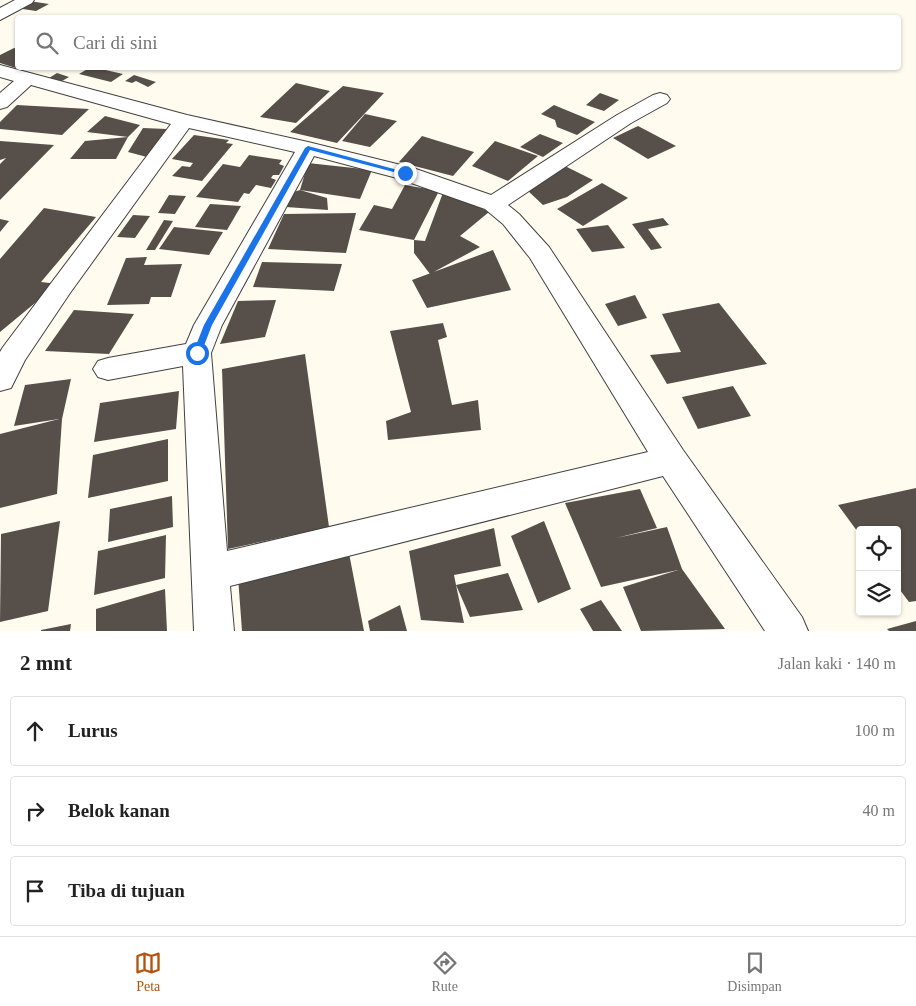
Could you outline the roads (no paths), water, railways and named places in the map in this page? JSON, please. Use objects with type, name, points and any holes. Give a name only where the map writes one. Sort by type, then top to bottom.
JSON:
[{"type":"street","points":[[0,15],[26,0]]},
{"type":"street","points":[[0,71],[184,121],[308,148],[405,173],[493,204],[511,218],[540,253],[671,460],[788,631]]},
{"type":"street","points":[[0,103],[27,79]]},
{"type":"street","points":[[493,204],[624,119],[660,99]]},
{"type":"street","points":[[0,380],[13,355],[184,121]]},
{"type":"street","points":[[214,631],[197,353],[208,325],[308,148]]},
{"type":"street","points":[[108,369],[197,353]]},
{"type":"street","points":[[210,573],[671,460]]}]
